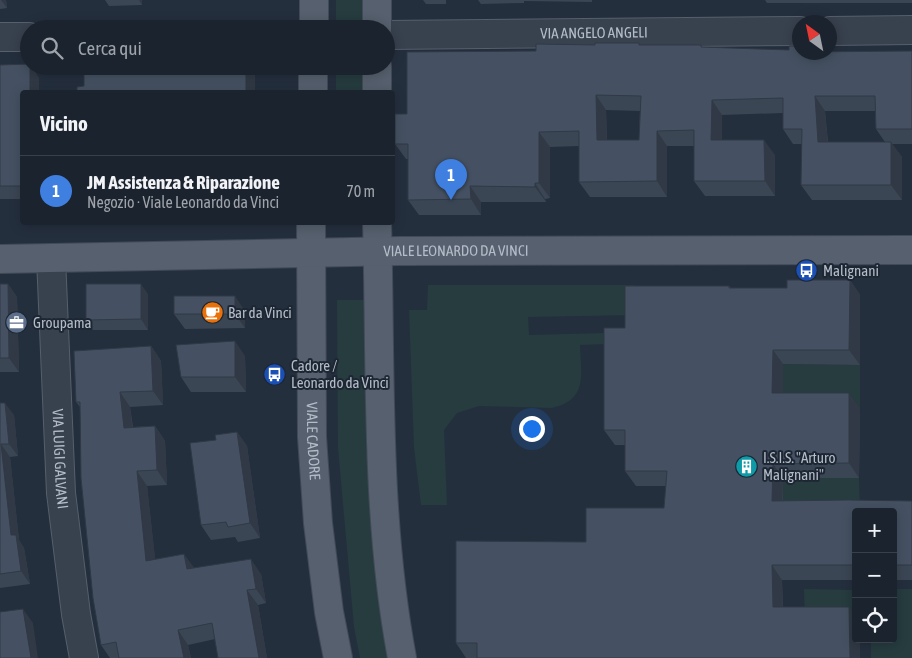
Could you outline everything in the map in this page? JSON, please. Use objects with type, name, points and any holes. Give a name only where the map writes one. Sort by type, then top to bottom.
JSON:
[{"type":"main road","points":[[314,0],[314,20]]},
{"type":"main road","points":[[377,0],[378,20]]},
{"type":"main road","points":[[313,90],[314,75]]},
{"type":"main road","points":[[377,75],[377,90]]},
{"type":"main road","name":"VIALE CADORE","points":[[312,225],[312,437],[316,504],[329,612],[338,658]]},
{"type":"main road","points":[[377,225],[381,448],[385,521],[395,624],[402,658]]},
{"type":"main road","name":"VIALE LEONARDO DA VINCI","points":[[0,259],[312,252],[912,250]]},
{"type":"street","points":[[837,31],[912,30]]},
{"type":"street","name":"VIA ANGELO ANGELI","points":[[395,35],[792,31]]},
{"type":"street","points":[[0,37],[20,37]]},
{"type":"street","name":"VIA LUIGI GALVANI","points":[[51,258],[61,493],[76,614],[84,658]]},
{"type":"green space","points":[[336,0],[362,0],[362,20],[336,20]]},
{"type":"green space","points":[[336,75],[362,75],[362,90],[336,90]]},
{"type":"green space","points":[[428,285],[635,285],[635,315],[528,317],[529,335],[607,333],[607,344],[580,345],[580,385],[572,399],[564,404],[552,408],[479,406],[457,413],[444,430],[447,505],[421,505],[414,448],[409,310],[427,310]]},
{"type":"green space","points":[[337,300],[365,300],[366,446],[385,624],[391,658],[360,658],[354,627],[338,448]]},
{"type":"green space","points":[[783,364],[860,365],[860,408],[798,408],[783,415]]},
{"type":"green space","points":[[783,478],[859,478],[860,508],[852,508],[852,511],[783,507]]},
{"type":"green space","points":[[804,589],[852,590],[852,619],[805,619]]},
{"type":"green space","points":[[897,589],[912,589],[912,658],[871,658],[871,643],[897,643]]},
{"type":"building","points":[[595,43],[639,43],[639,45],[701,45],[701,47],[789,50],[789,46],[792,46],[792,60],[837,60],[837,52],[912,51],[912,129],[876,129],[875,96],[815,96],[818,142],[891,142],[891,185],[801,185],[802,129],[783,129],[783,98],[712,100],[711,140],[764,140],[765,181],[694,181],[694,130],[657,131],[657,181],[579,182],[579,131],[539,132],[539,183],[535,183],[535,187],[470,186],[471,199],[408,200],[408,144],[395,144],[395,114],[407,114],[407,52],[536,51],[536,44],[595,45]],"holes":[[[596,95],[641,96],[639,140],[597,140]]]},
{"type":"building","points":[[20,64],[20,75],[30,75],[30,90],[20,90],[20,186],[0,186],[0,65]]},
{"type":"building","points":[[84,75],[246,75],[246,90],[77,90],[77,87],[84,86]]},
{"type":"building","name":"I.S.I.S. \"Arturo Malignani\"","points":[[787,280],[850,280],[849,350],[773,350],[772,393],[849,393],[849,463],[773,464],[772,501],[912,501],[912,565],[897,565],[897,508],[852,508],[852,565],[772,565],[773,607],[849,607],[850,658],[477,658],[477,643],[456,643],[456,541],[586,542],[586,508],[664,508],[667,471],[625,471],[625,430],[604,430],[604,328],[625,328],[625,286],[787,288]]},
{"type":"building","points":[[0,284],[8,284],[9,358],[0,358]]},
{"type":"building","points":[[86,284],[141,284],[141,319],[86,320]]},
{"type":"building","points":[[174,296],[235,296],[235,314],[174,314]]},
{"type":"building","points":[[235,341],[235,377],[181,377],[176,345]]},
{"type":"building","points":[[151,346],[153,391],[120,392],[124,428],[155,426],[157,470],[137,471],[146,561],[184,554],[187,569],[251,559],[256,589],[247,590],[259,658],[218,658],[212,623],[178,630],[184,658],[119,658],[116,642],[101,645],[93,598],[81,478],[80,402],[76,402],[74,351]]},
{"type":"building","points":[[0,403],[5,403],[9,444],[1,444],[11,535],[16,535],[21,571],[0,574]]},
{"type":"building","points":[[237,432],[250,523],[228,527],[226,522],[201,525],[190,443],[216,440],[215,435]]},
{"type":"building","points":[[23,609],[31,658],[0,658],[0,612]]},
{"type":"place","name":"JM Assistenza & Riparazione","points":[[451,200]]},
{"type":"place","name":"Malignani","points":[[807,271]]},
{"type":"place","name":"Bar da Vinci","points":[[212,313]]},
{"type":"place","name":"Groupama","points":[[17,323]]},
{"type":"place","name":"Cadore / Leonardo da Vinci","points":[[275,375]]},
{"type":"place","name":"I.S.I.S. \"Arturo Malignani\"","points":[[747,467]]}]
